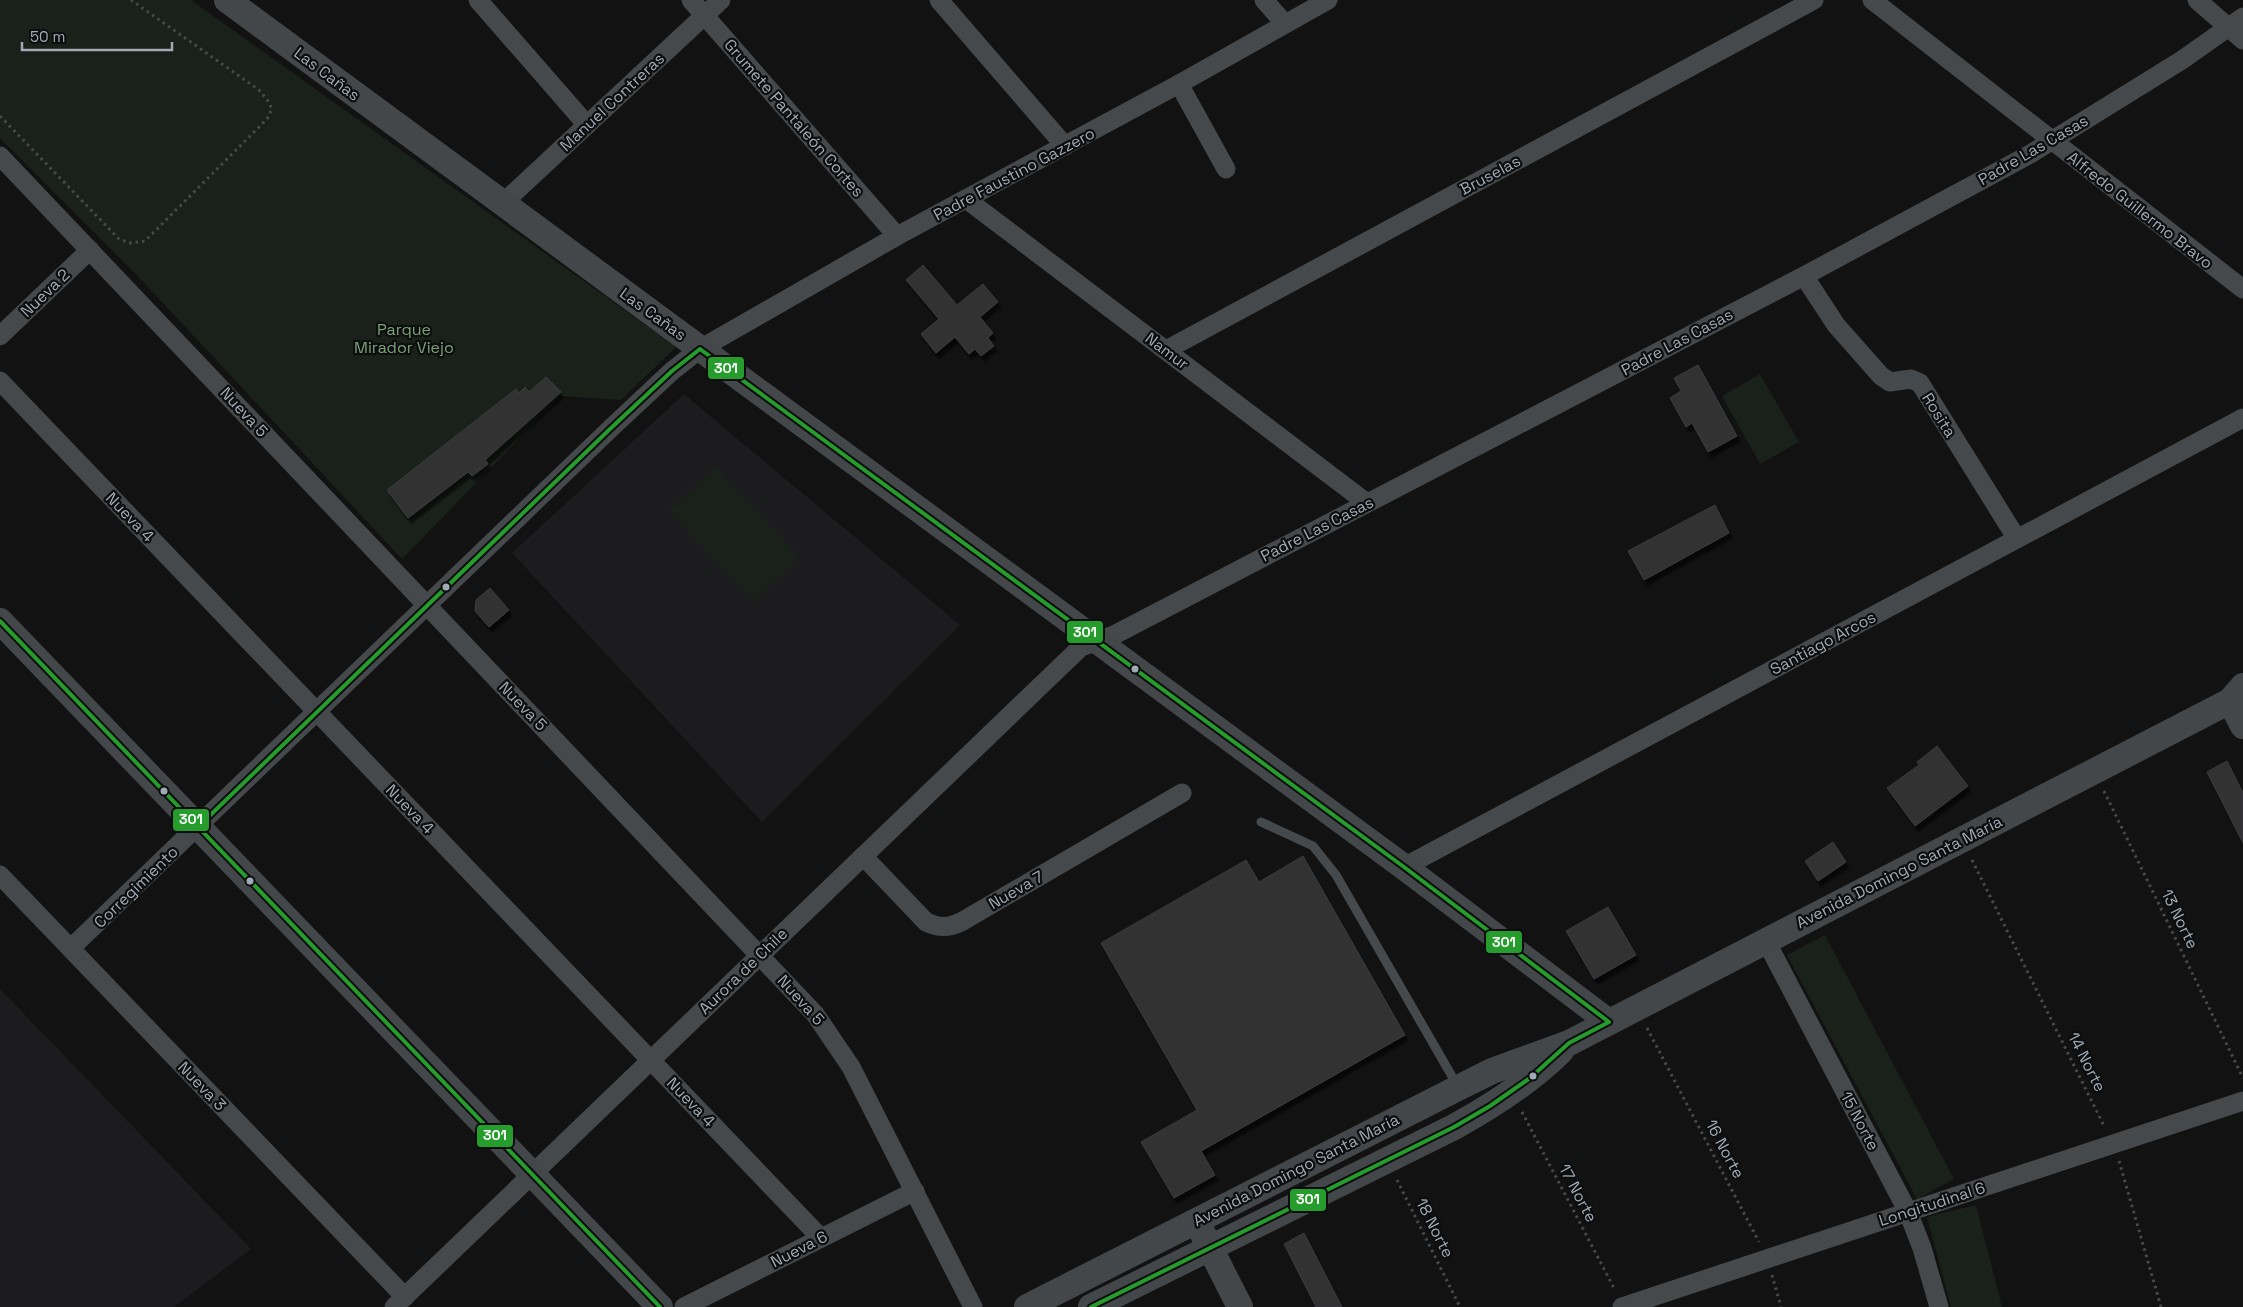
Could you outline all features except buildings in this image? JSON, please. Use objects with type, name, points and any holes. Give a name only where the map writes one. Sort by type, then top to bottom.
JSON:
[{"type":"street","name":"Las Cañas","points":[[227,0],[1404,867],[1609,1022]]},
{"type":"street","points":[[478,0],[587,125]]},
{"type":"street","name":"Grumete Pantaleón Cortes","points":[[691,0],[898,236]]},
{"type":"street","name":"Manuel Contreras","points":[[502,204],[721,0]]},
{"type":"street","points":[[939,0],[1065,146]]},
{"type":"street","points":[[1264,0],[1285,24]]},
{"type":"street","name":"Padre Faustino Gazzero","points":[[700,349],[898,236],[1328,0]]},
{"type":"street","name":"Bruselas","points":[[1166,350],[1814,0]]},
{"type":"street","name":"Alfredo Guillermo Bravo","points":[[1872,0],[2243,290]]},
{"type":"street","points":[[2197,0],[2239,28]]},
{"type":"street","name":"Padre Las Casas","points":[[1096,641],[1114,635],[1804,276],[2051,141],[2182,60],[2239,28]]},
{"type":"street","points":[[1178,84],[1226,169]]},
{"type":"street","name":"Nueva 5","points":[[0,156],[815,1014],[839,1047],[915,1191],[973,1307]]},
{"type":"street","name":"Namur","points":[[966,199],[1367,503]]},
{"type":"street","name":"Nueva 2","points":[[0,336],[90,250]]},
{"type":"street","name":"Rosita","points":[[1804,276],[1836,325],[1885,380],[1894,383],[1911,379],[1920,383],[2016,539]]},
{"type":"street","name":"Corregimiento","points":[[70,948],[672,371],[700,349]]},
{"type":"street","name":"Nueva 4","points":[[0,381],[821,1238]]},
{"type":"street","name":"Santiago Arcos","points":[[1404,867],[2243,418]]},
{"type":"street","points":[[0,620],[660,1307]]},
{"type":"street","name":"Aurora de Chile","points":[[400,1302],[1081,647],[1096,641]]},
{"type":"street","points":[[2239,696],[2243,726]]},
{"type":"street","name":"Avenida Domingo Santa María","points":[[1027,1307],[1492,1071],[1569,1043],[2239,696]]},
{"type":"street","name":"Nueva 7","points":[[863,856],[926,922],[940,927],[947,927],[961,922],[1182,793]]},
{"type":"street","name":"Nueva 3","points":[[0,874],[400,1302]]},
{"type":"street","name":"15 Norte","points":[[1766,941],[1908,1212],[1922,1248],[1938,1307]]},
{"type":"street","name":"Avenida Domingo Santa María","points":[[1091,1307],[1454,1127],[1505,1096],[1550,1062],[1569,1043]]},
{"type":"street","name":"Longitudinal 6","points":[[1623,1307],[2243,1101]]},
{"type":"street","name":"Nueva 6","points":[[684,1307],[915,1191]]},
{"type":"street","points":[[1196,1221],[1240,1307]]},
{"type":"lane","points":[[1261,822],[1313,846],[1325,860],[1336,875],[1458,1088]]},
{"type":"path","points":[[0,116],[119,239],[130,243],[145,241],[267,120],[272,109],[268,101],[258,90],[131,0]]},
{"type":"path","name":"13 Norte","points":[[2094,771],[2243,1078]]},
{"type":"path","name":"14 Norte","points":[[1961,840],[2114,1144],[2161,1307]]},
{"type":"path","name":"16 Norte","points":[[1636,1008],[1768,1258],[1781,1307]]},
{"type":"path","name":"17 Norte","points":[[1505,1096],[1521,1112],[1623,1307]]},
{"type":"path","name":"18 Norte","points":[[1387,1160],[1460,1307]]},
{"type":"shaded area","points":[[684,394],[960,625],[762,822],[512,553]]},
{"type":"shaded area","points":[[0,989],[251,1249],[174,1307],[0,1307]]},
{"type":"green space","name":"Parque Mirador Viejo","points":[[0,0],[191,0],[676,347],[621,400],[561,396],[402,559],[134,272],[0,138]]},
{"type":"green space","points":[[1760,374],[1799,442],[1760,464],[1722,396]]},
{"type":"green space","points":[[716,467],[800,558],[753,601],[669,511]]},
{"type":"green space","points":[[1825,935],[1954,1179],[1917,1199],[1787,955]]},
{"type":"green space","points":[[1976,1205],[2002,1307],[1951,1307],[1927,1217]]},
{"type":"transit line","name":"301","points":[[198,827],[610,429],[672,371],[700,349],[1404,867],[1609,1022],[1569,1043],[1530,1078],[1490,1106],[1454,1127],[1091,1307]]},
{"type":"transit line","name":"301","points":[[0,621],[660,1307]]}]
